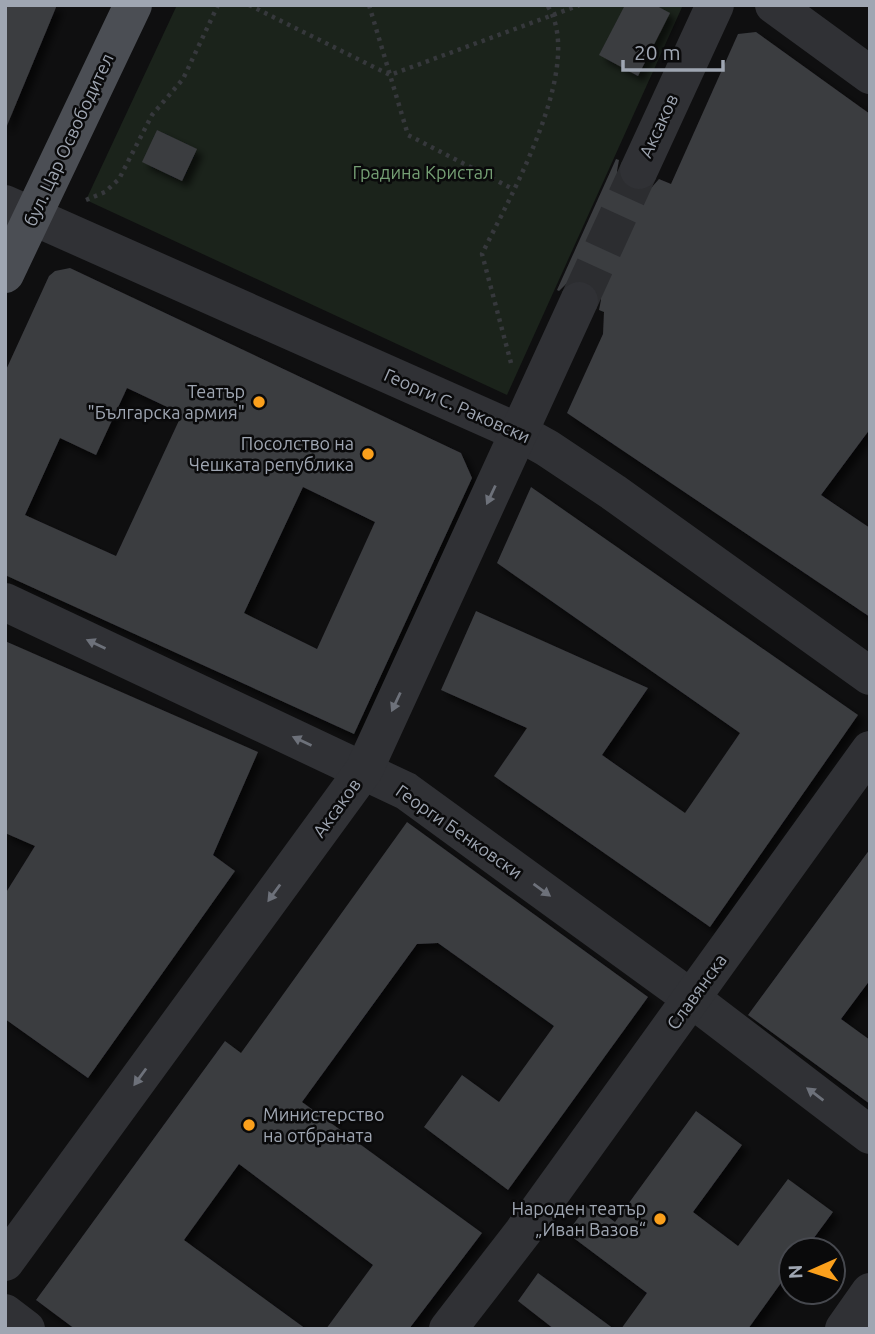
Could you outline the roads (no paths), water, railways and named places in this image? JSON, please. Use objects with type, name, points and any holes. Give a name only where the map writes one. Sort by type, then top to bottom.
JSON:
[{"type":"main road","name":"бул. Цар Освободител","points":[[5,274],[19,210],[132,5]]},
{"type":"street","name":"Аксаков","points":[[639,170],[715,5]]},
{"type":"street","points":[[774,5],[870,75]]},
{"type":"street","name":"Георги С. Раковски","points":[[19,210],[520,433],[613,492],[870,677]]},
{"type":"street","name":"Аксаков","points":[[5,1262],[364,770],[579,301]]},
{"type":"street","name":"Георги Бенковски","points":[[5,602],[406,791],[692,999],[870,1135]]},
{"type":"street","name":"Славянска","points":[[448,1329],[523,1232],[870,750]]},
{"type":"street","points":[[844,1329],[870,1293]]},
{"type":"street","points":[[5,1312],[26,1329]]},
{"type":"tunnel","points":[[579,301],[639,170]]},
{"type":"place","name":"Театър \"Българска армия\"","points":[[259,402]]},
{"type":"place","name":"Посолство на Чешката република","points":[[368,454]]},
{"type":"place","name":"Министерство на отбраната","points":[[249,1125]]},
{"type":"place","name":"Народен театър „Иван Вазов“","points":[[660,1219]]},
{"type":"park label","name":"Градина Кристал","points":[[423,173]]}]
